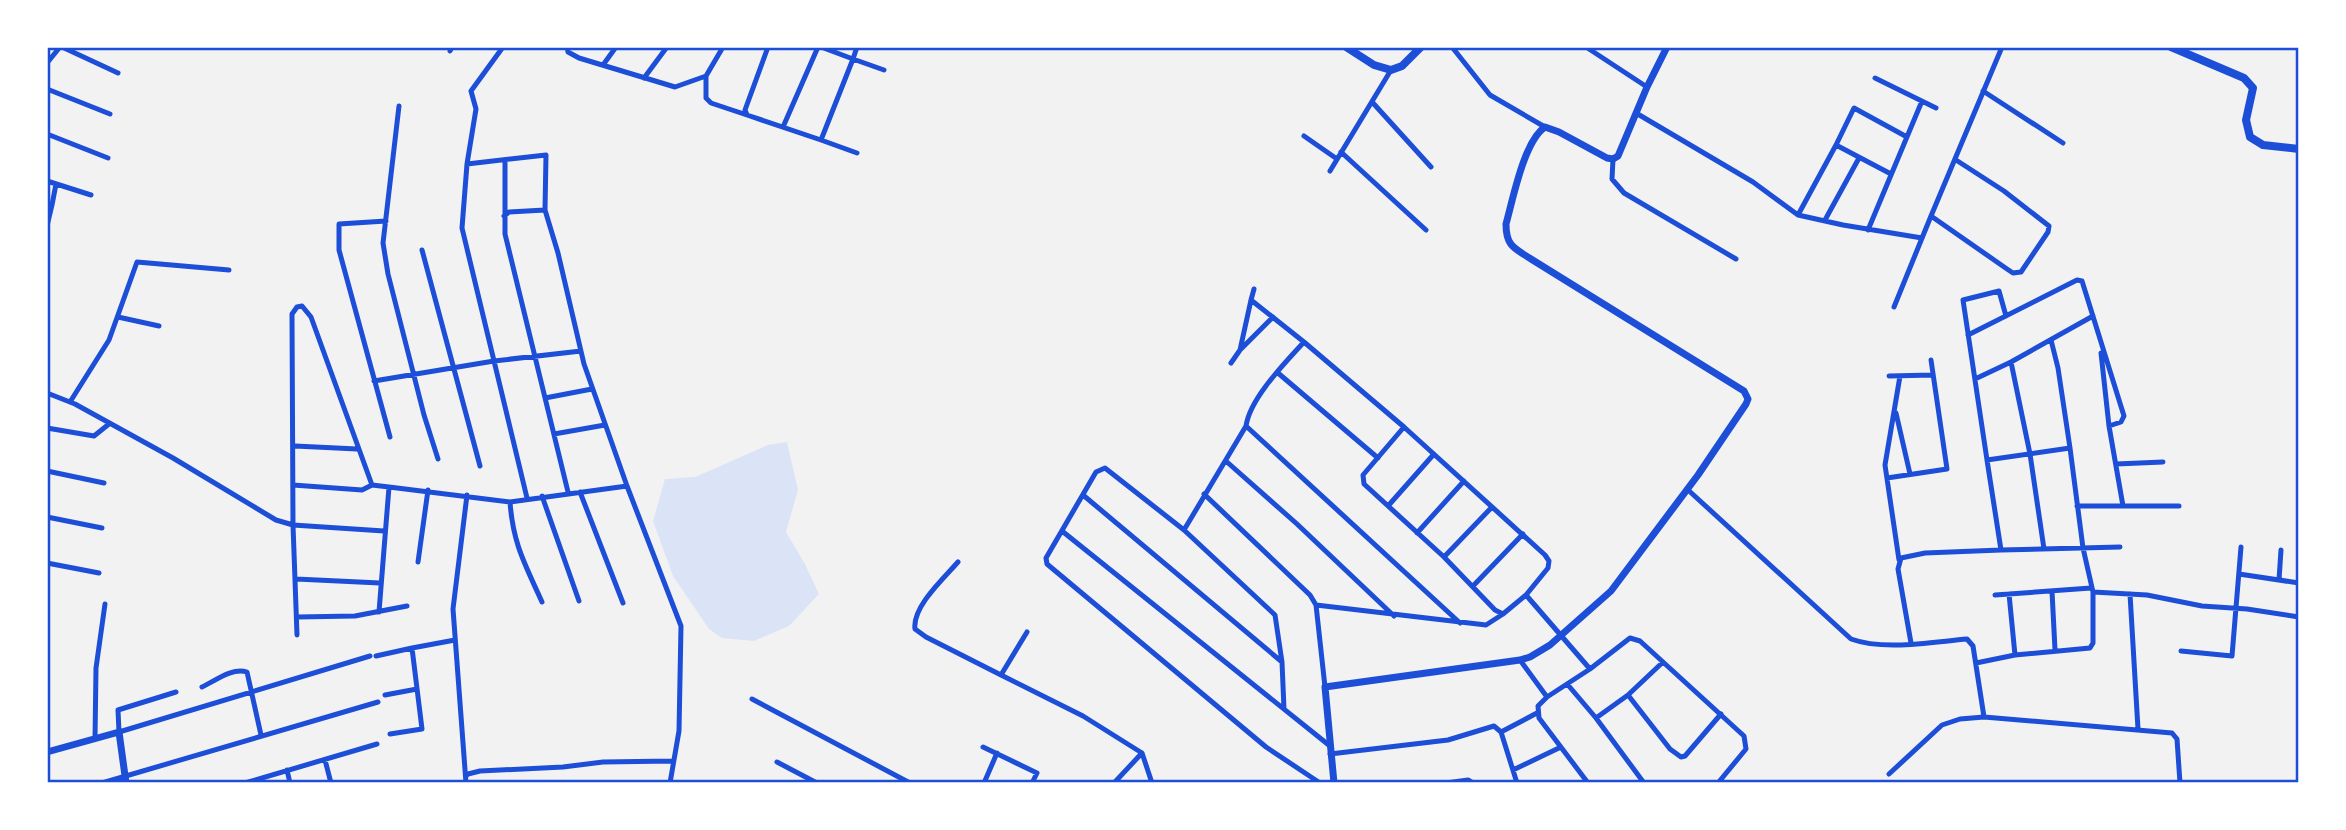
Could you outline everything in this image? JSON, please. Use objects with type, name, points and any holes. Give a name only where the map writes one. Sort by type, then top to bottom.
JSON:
[{"type":"main road","points":[[1346,47],[1374,65],[1391,70],[1402,66],[1421,47]]},
{"type":"main road","points":[[2171,47],[2251,83],[2253,88],[2246,120],[2250,136],[2263,145],[2299,149]]},
{"type":"street","points":[[47,63],[61,47],[118,73]]},
{"type":"street","points":[[503,47],[471,90],[476,109],[467,164],[462,228],[527,498]]},
{"type":"street","points":[[568,47],[571,55],[675,87],[706,76]]},
{"type":"street","points":[[603,65],[617,47]]},
{"type":"street","points":[[644,78],[667,47]]},
{"type":"street","points":[[723,47],[706,76],[706,99],[710,103],[858,153]]},
{"type":"street","points":[[747,115],[745,110],[768,47]]},
{"type":"street","points":[[783,127],[820,47],[884,70]]},
{"type":"street","points":[[821,140],[857,47]]},
{"type":"street","points":[[1452,47],[1490,94],[1545,127],[1613,159]]},
{"type":"street","points":[[1586,47],[1647,87]]},
{"type":"street","points":[[1613,159],[1618,156],[1667,47]]},
{"type":"street","points":[[1894,307],[2001,47]]},
{"type":"street","points":[[1330,171],[1391,70]]},
{"type":"street","points":[[1875,78],[1936,108]]},
{"type":"street","points":[[47,89],[110,114]]},
{"type":"street","points":[[1983,91],[2063,144]]},
{"type":"street","points":[[1868,230],[1922,101]]},
{"type":"street","points":[[1373,103],[1431,167]]},
{"type":"street","points":[[399,106],[383,243],[388,274],[438,459]]},
{"type":"street","points":[[1798,215],[1854,108],[1907,137]]},
{"type":"street","points":[[1636,113],[1753,182],[1798,215],[1922,238]]},
{"type":"street","points":[[1325,687],[1530,657],[1562,634],[1611,591],[1687,489],[1748,399],[1744,391],[1508,242],[1506,224],[1527,152],[1537,133],[1545,127]]},
{"type":"street","points":[[47,134],[108,158]]},
{"type":"street","points":[[1304,136],[1337,159]]},
{"type":"street","points":[[1836,145],[1891,174]]},
{"type":"street","points":[[1341,152],[1426,230]]},
{"type":"street","points":[[467,164],[546,155],[545,210],[581,351],[626,485],[681,626],[678,731],[670,783]]},
{"type":"street","points":[[1825,220],[1859,158]]},
{"type":"street","points":[[1613,159],[1612,179],[1624,193],[1736,259]]},
{"type":"street","points":[[1931,216],[2013,273],[2021,272],[2048,232],[2047,224],[1956,159]]},
{"type":"street","points":[[505,160],[505,234],[568,492]]},
{"type":"street","points":[[47,181],[91,195]]},
{"type":"street","points":[[47,226],[49,204],[56,184]]},
{"type":"street","points":[[504,216],[509,212],[545,210]]},
{"type":"street","points":[[386,221],[339,224],[338,231],[339,250],[390,437]]},
{"type":"street","points":[[422,250],[480,466]]},
{"type":"street","points":[[71,402],[103,351],[137,262],[229,270]]},
{"type":"street","points":[[1968,335],[2077,280],[2082,281],[2124,416],[2121,422],[2109,426]]},
{"type":"street","points":[[1240,350],[1254,289]]},
{"type":"street","points":[[2001,550],[1963,300],[1999,291],[2006,316]]},
{"type":"street","points":[[1251,300],[1404,427],[1549,561],[1548,568],[1526,595],[1486,625],[1316,605]]},
{"type":"street","points":[[297,635],[293,525],[295,446],[292,314],[297,307],[302,306],[311,317],[372,485]]},
{"type":"street","points":[[1975,379],[2092,316]]},
{"type":"street","points":[[118,317],[159,326]]},
{"type":"street","points":[[1231,363],[1240,350],[1273,317]]},
{"type":"street","points":[[2100,339],[2109,426],[2123,506]]},
{"type":"street","points":[[1976,663],[2055,650],[2084,650],[2092,646],[2092,590],[2083,548],[2058,368],[2051,340]]},
{"type":"street","points":[[1184,530],[1227,462],[1246,426],[1248,415],[1304,342]]},
{"type":"street","points":[[374,381],[494,361],[581,351]]},
{"type":"street","points":[[1887,478],[1947,469],[1931,360]]},
{"type":"street","points":[[2011,362],[2030,454],[2044,548]]},
{"type":"street","points":[[1278,373],[1378,458]]},
{"type":"street","points":[[1889,376],[1933,375]]},
{"type":"street","points":[[1900,376],[1885,465],[1899,560],[1898,569],[1911,643]]},
{"type":"street","points":[[544,398],[592,389]]},
{"type":"street","points":[[47,393],[71,402],[173,458],[276,520],[293,525],[384,531]]},
{"type":"street","points":[[1895,408],[1910,474]]},
{"type":"street","points":[[47,428],[94,436],[110,424]]},
{"type":"street","points":[[554,434],[605,425]]},
{"type":"street","points":[[1246,426],[1460,623]]},
{"type":"street","points":[[1404,427],[1363,475],[1364,484],[1444,557],[1495,610],[1503,614]]},
{"type":"street","points":[[295,446],[357,449]]},
{"type":"street","points":[[1987,460],[2070,449]]},
{"type":"street","points":[[1388,506],[1434,454]]},
{"type":"street","points":[[1227,462],[1394,616]]},
{"type":"street","points":[[2116,464],[2163,462]]},
{"type":"street","points":[[1284,709],[1282,662],[1275,615],[1184,530],[1105,468],[1096,472],[1046,562],[1266,747],[1320,783]]},
{"type":"street","points":[[47,471],[104,483]]},
{"type":"street","points":[[1417,533],[1464,481]]},
{"type":"street","points":[[293,485],[362,490],[372,485],[510,502],[626,485]]},
{"type":"street","points":[[379,611],[389,487]]},
{"type":"street","points":[[1687,489],[1851,639],[1870,643],[1967,639],[1973,646],[1984,717]]},
{"type":"street","points":[[418,562],[428,490]]},
{"type":"street","points":[[580,492],[623,603]]},
{"type":"street","points":[[1205,494],[1310,594],[1316,605],[1334,783]]},
{"type":"street","points":[[466,780],[453,609],[467,495]]},
{"type":"street","points":[[1083,495],[1282,662]]},
{"type":"street","points":[[542,496],[579,601]]},
{"type":"street","points":[[510,502],[512,529],[517,547],[542,602]]},
{"type":"street","points":[[1444,557],[1492,506]]},
{"type":"street","points":[[2077,506],[2179,506]]},
{"type":"street","points":[[47,517],[102,528]]},
{"type":"street","points":[[1062,530],[1284,709],[1330,750],[1448,740],[1494,726],[1501,732],[1517,783]]},
{"type":"street","points":[[1474,586],[1522,534]]},
{"type":"street","points":[[1899,560],[1905,556],[1925,553],[2120,547]]},
{"type":"street","points":[[2181,651],[2232,656],[2241,547]]},
{"type":"street","points":[[2279,580],[2281,550]]},
{"type":"street","points":[[958,562],[930,595],[915,618],[915,629],[1083,716],[1142,753],[1152,783]]},
{"type":"street","points":[[47,563],[99,573]]},
{"type":"street","points":[[2239,574],[2299,583]]},
{"type":"street","points":[[296,579],[380,583]]},
{"type":"street","points":[[2052,590],[2055,650]]},
{"type":"street","points":[[1995,595],[2092,590],[2147,595],[2202,606],[2299,617]]},
{"type":"street","points":[[2009,594],[2015,655]]},
{"type":"street","points":[[2130,594],[2138,729]]},
{"type":"street","points":[[1526,595],[1590,669]]},
{"type":"street","points":[[95,738],[96,668],[105,604]]},
{"type":"street","points":[[297,617],[355,616],[407,606]]},
{"type":"street","points":[[1000,675],[1027,632]]},
{"type":"street","points":[[1578,783],[1586,781],[1537,713],[1538,706],[1630,638],[1640,641],[1744,736],[1746,749],[1718,783]]},
{"type":"street","points":[[47,752],[373,656],[455,640]]},
{"type":"street","points":[[390,734],[422,729],[412,648]]},
{"type":"street","points":[[1520,660],[1547,697]]},
{"type":"street","points":[[1596,718],[1628,695],[1663,662]]},
{"type":"street","points":[[202,687],[230,673],[242,670],[247,673],[261,735]]},
{"type":"street","points":[[1569,685],[1644,783]]},
{"type":"street","points":[[385,695],[417,690]]},
{"type":"street","points":[[125,779],[118,710],[176,692]]},
{"type":"street","points":[[1628,695],[1670,749],[1681,757],[1685,756],[1721,714]]},
{"type":"street","points":[[752,699],[909,783]]},
{"type":"street","points":[[102,783],[125,779],[261,735],[378,702]]},
{"type":"street","points":[[1501,732],[1537,713]]},
{"type":"street","points":[[1889,774],[1942,725],[1961,719],[1984,717],[2165,731],[2177,739],[2180,783]]},
{"type":"street","points":[[246,783],[377,744]]},
{"type":"street","points":[[983,747],[1037,773],[1032,783]]},
{"type":"street","points":[[1513,770],[1561,747]]},
{"type":"street","points":[[984,783],[998,753]]},
{"type":"street","points":[[1114,783],[1142,753]]},
{"type":"street","points":[[325,760],[331,783]]},
{"type":"street","points":[[466,780],[468,774],[480,771],[603,762],[673,761]]},
{"type":"street","points":[[778,762],[817,783]]},
{"type":"street","points":[[287,770],[290,783]]},
{"type":"street","points":[[1446,783],[1470,782]]},
{"type":"shaded area","points":[[787,442],[798,490],[786,532],[819,594],[789,626],[754,641],[722,638],[709,629],[673,576],[653,521],[665,479],[695,477],[768,445]]}]
